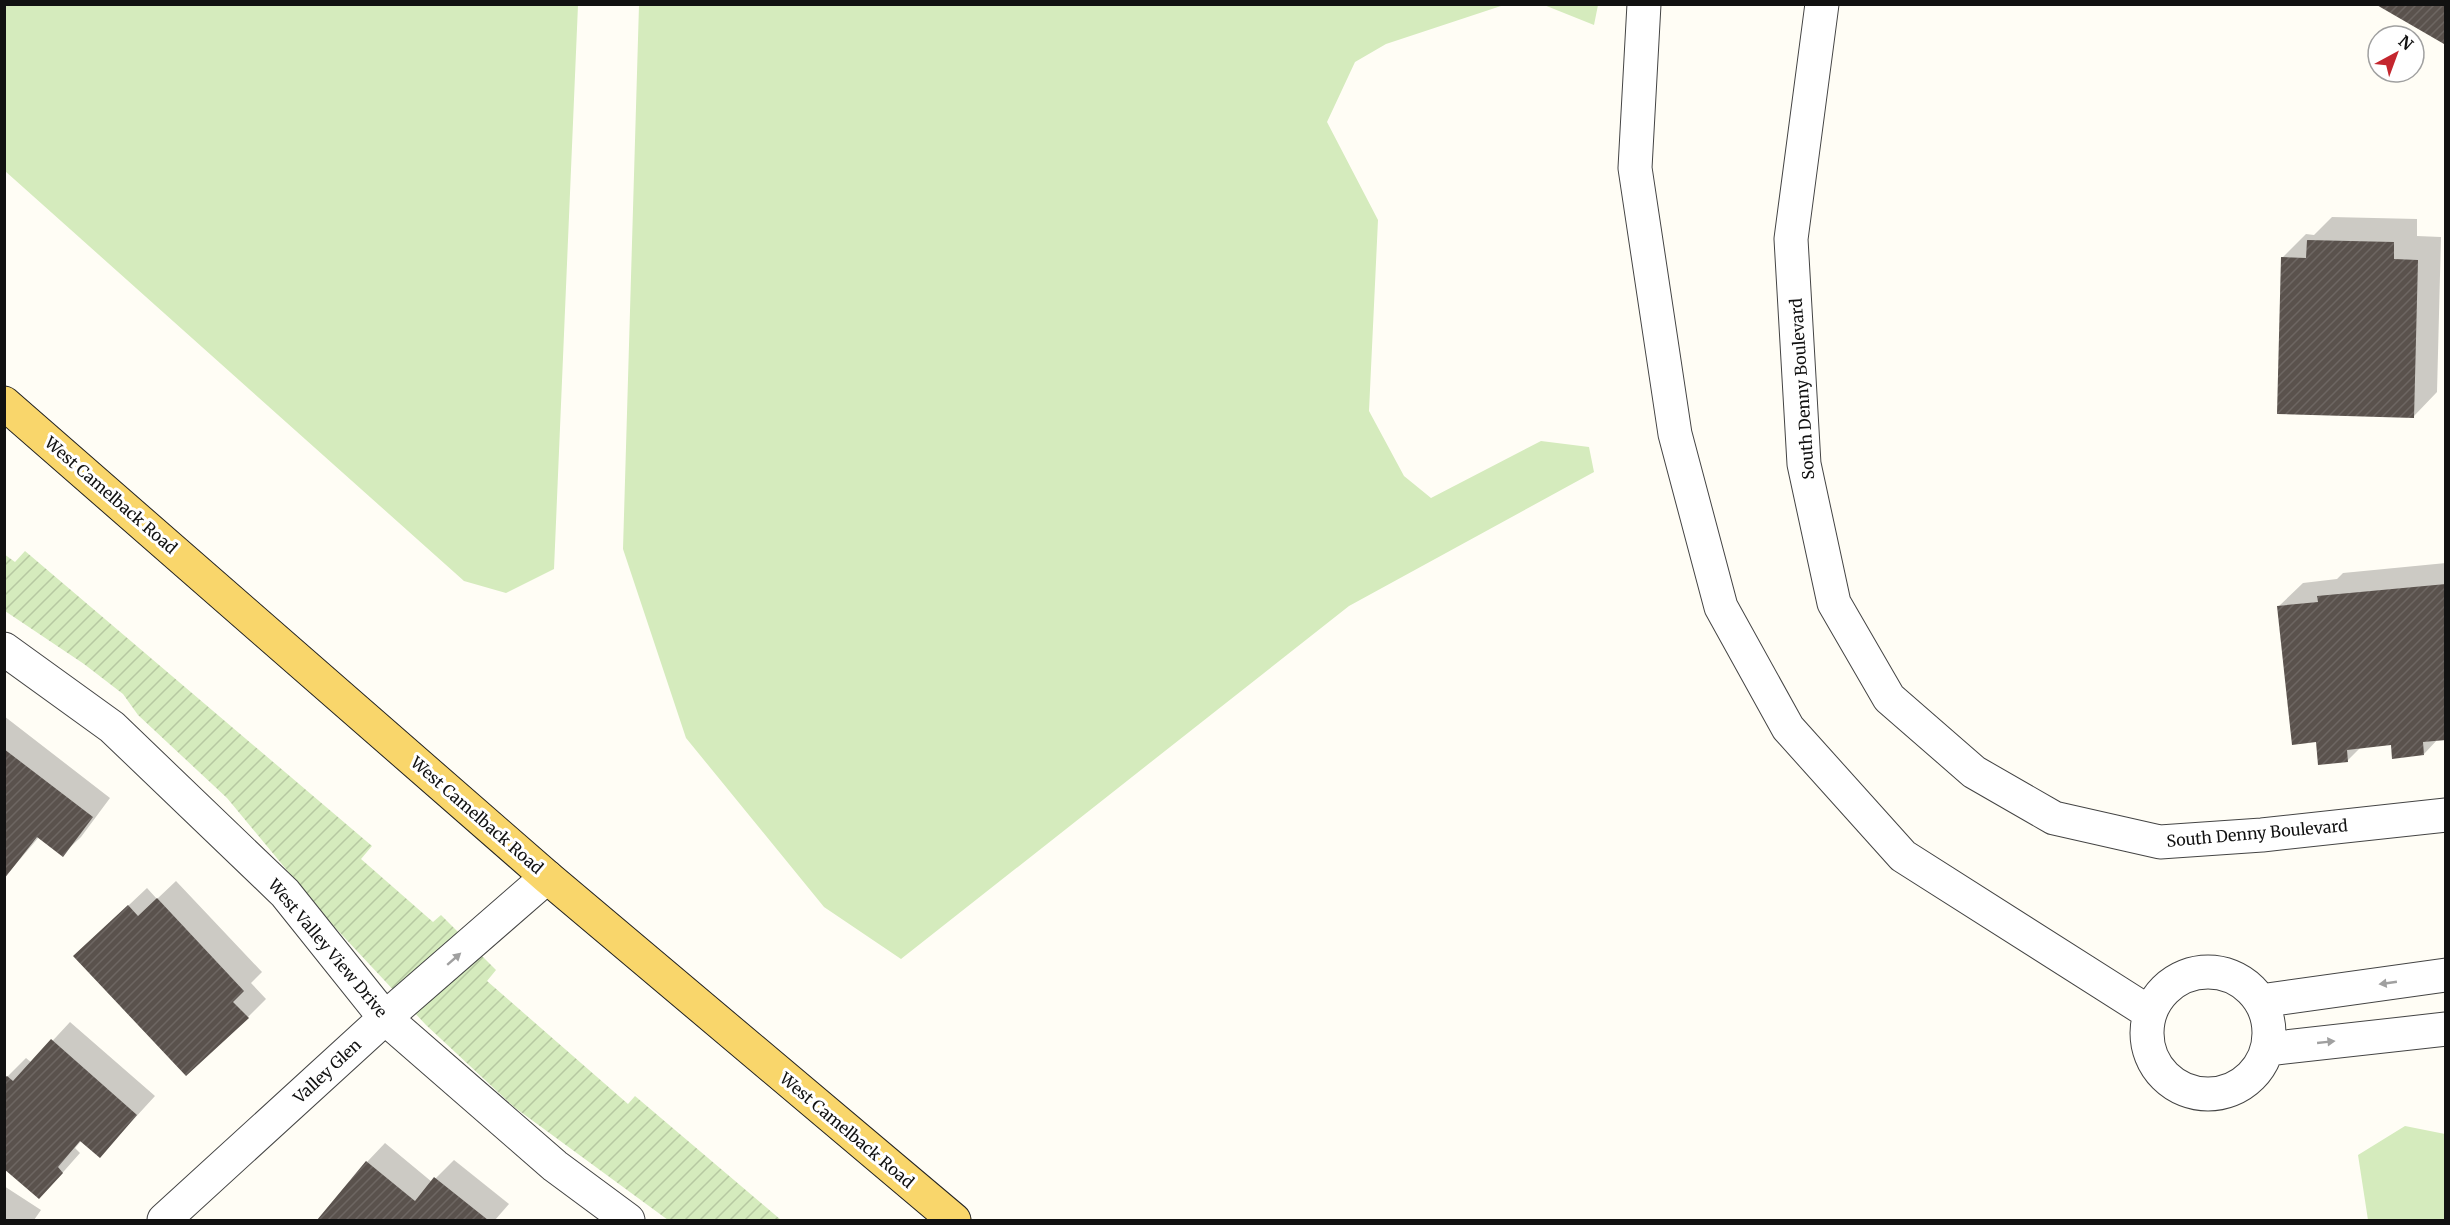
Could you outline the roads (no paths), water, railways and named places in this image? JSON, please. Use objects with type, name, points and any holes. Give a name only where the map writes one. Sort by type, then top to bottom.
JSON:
[{"type":"main road","name":"West Camelback Road","points":[[4,403],[547,877],[954,1221]]},
{"type":"street","points":[[1644,4],[1635,168],[1675,434],[1721,607],[1788,728],[1903,856],[2150,1013]]},
{"type":"street","name":"South Denny Boulevard","points":[[1822,4],[1791,239],[1804,464],[1834,603],[1888,698],[1974,772],[2054,818],[2160,842],[2262,835],[2445,815]]},
{"type":"street","name":"West Valley View Drive","points":[[4,649],[112,727],[276,885],[385,1018],[555,1166],[628,1221]]},
{"type":"street","name":"Valley Glen","points":[[164,1221],[385,1018],[547,877]]},
{"type":"street","points":[[2199,972],[2219,972],[2238,980],[2254,992],[2260,1001],[2265,1009],[2270,1029],[2268,1048],[2260,1067],[2246,1082],[2228,1091],[2208,1094],[2189,1091],[2172,1082],[2158,1068],[2150,1050],[2147,1032],[2150,1013],[2167,987],[2180,978],[2199,972]]},
{"type":"street","points":[[2260,1001],[2445,975]]},
{"type":"street","points":[[2268,1048],[2445,1029]]}]
